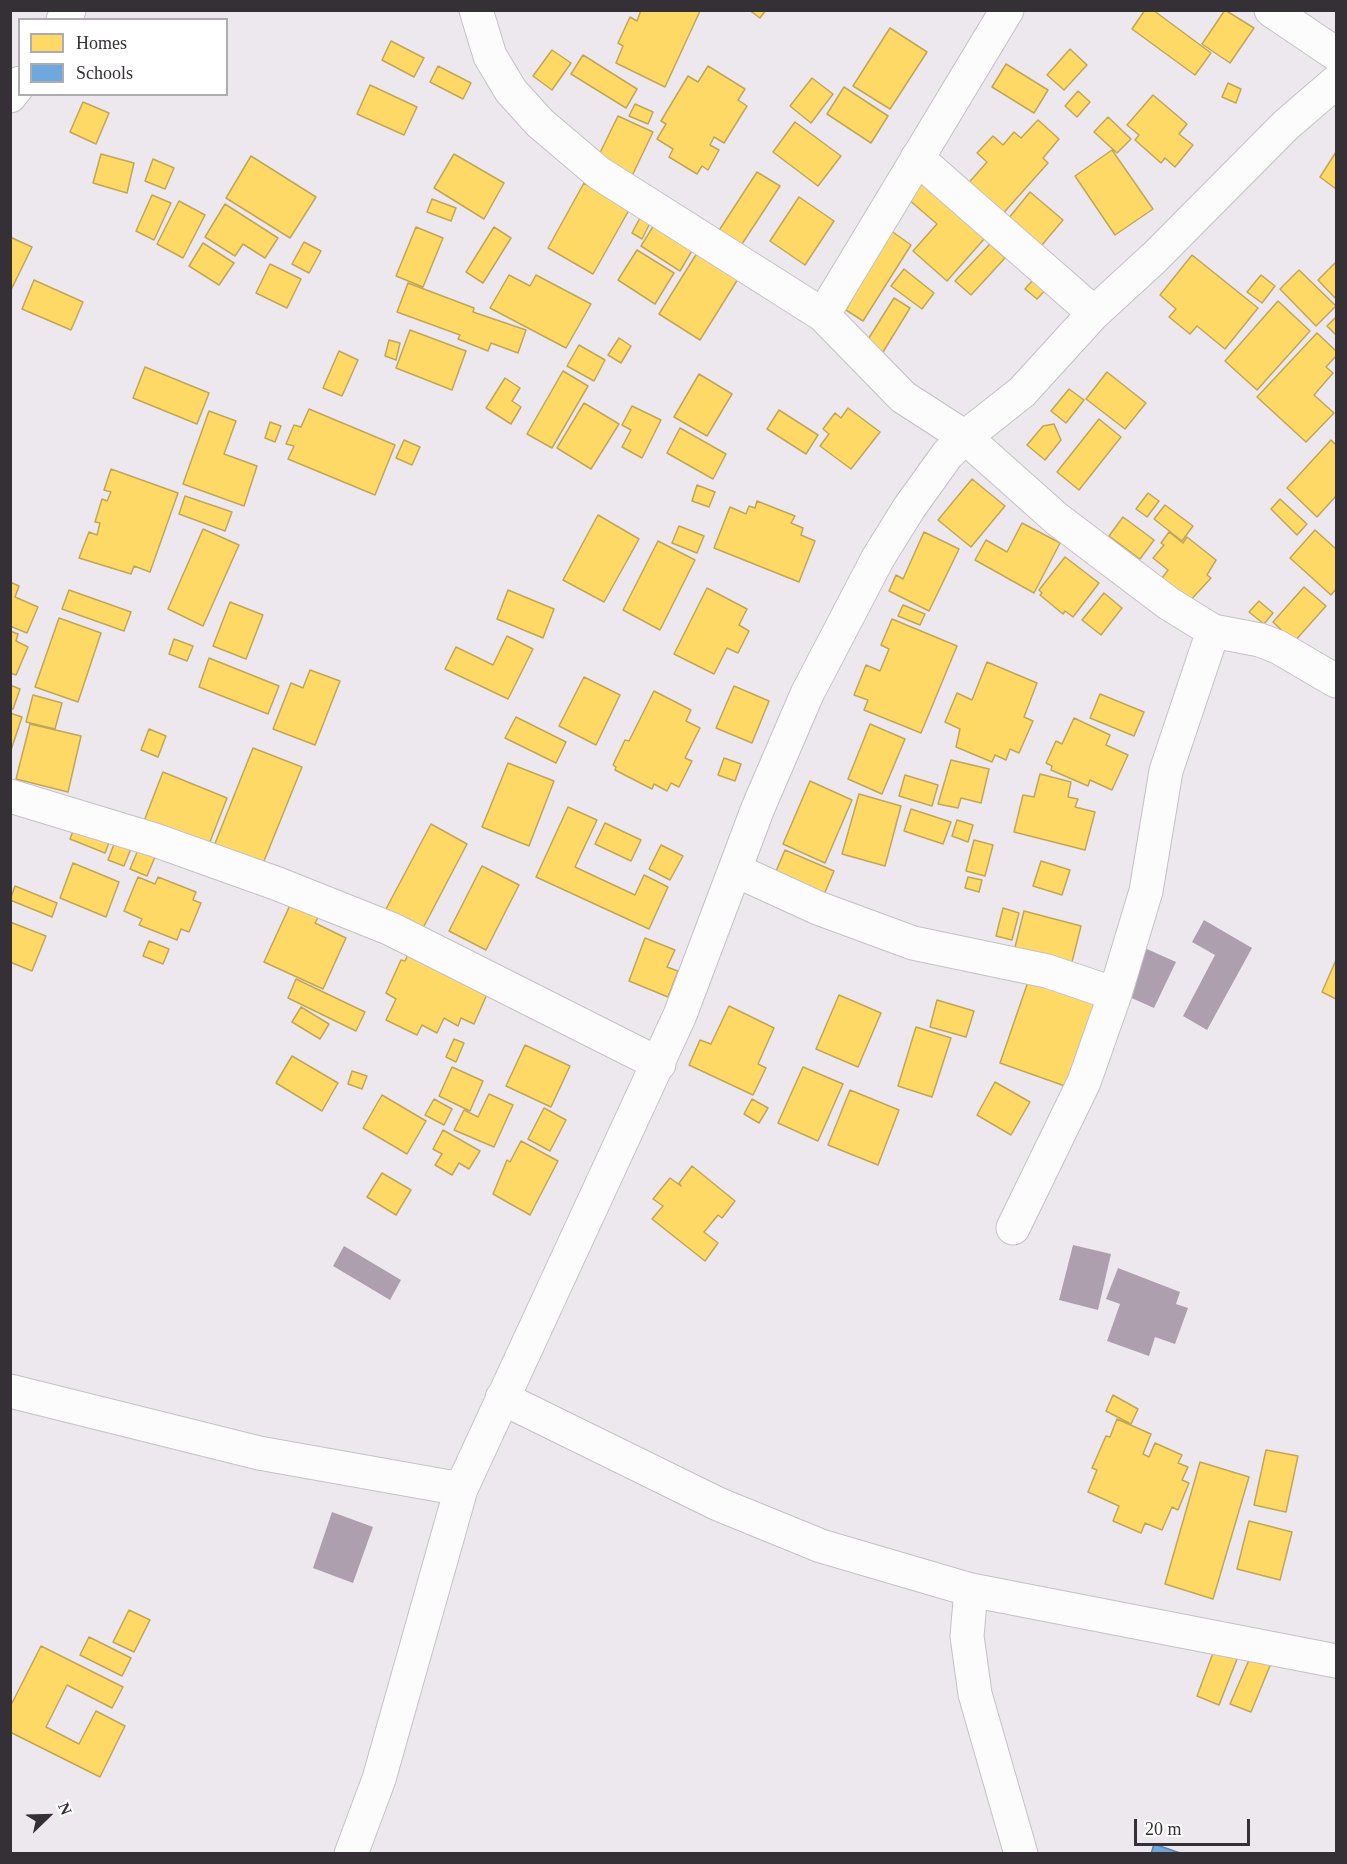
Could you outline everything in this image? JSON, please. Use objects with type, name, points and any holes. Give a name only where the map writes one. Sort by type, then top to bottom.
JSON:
[{"type":"street","points":[[823,315],[1007,10]]},
{"type":"street","points":[[1271,10],[1336,54]]},
{"type":"street","points":[[482,17],[490,56],[511,91],[567,148],[598,173],[823,315],[903,397],[965,437],[1098,553],[1212,631],[1260,640],[1278,646],[1336,681]]},
{"type":"street","points":[[351,1854],[379,1779],[461,1489],[659,1064],[700,966],[783,747],[837,634],[878,558],[909,508],[947,455],[965,437],[1022,392],[1094,313],[1155,257],[1286,125],[1336,82]]},
{"type":"street","points":[[917,158],[1094,313]]},
{"type":"street","points":[[1012,1228],[1084,1082],[1115,994],[1146,891],[1166,771],[1212,631]]},
{"type":"street","points":[[10,796],[155,840],[278,884],[391,929],[659,1064]]},
{"type":"street","points":[[735,870],[818,908],[913,943],[1047,971],[1115,994]]},
{"type":"street","points":[[10,1391],[259,1454],[461,1489]]},
{"type":"street","points":[[502,1398],[718,1504],[820,1546],[971,1590],[1336,1661]]},
{"type":"street","points":[[971,1590],[967,1636],[975,1694],[1021,1854]]},
{"type":"building: Homes","points":[[641,10],[700,11],[665,87],[616,63],[623,46],[618,43],[630,17],[637,21]]},
{"type":"building: Homes","points":[[749,10],[766,10],[760,18]]},
{"type":"building: Homes","points":[[1145,10],[1153,10],[1211,53],[1195,75],[1132,29]]},
{"type":"building: Homes","points":[[1225,10],[1254,28],[1230,63],[1202,44]]},
{"type":"building: Homes","points":[[890,28],[927,52],[890,109],[853,86]]},
{"type":"building: Homes","points":[[391,41],[424,58],[414,77],[382,60]]},
{"type":"building: Homes","points":[[1070,49],[1087,65],[1064,90],[1047,75]]},
{"type":"building: Homes","points":[[552,50],[571,63],[552,90],[533,76]]},
{"type":"building: Homes","points":[[583,55],[637,89],[626,108],[571,74]]},
{"type":"building: Homes","points":[[1006,64],[1048,90],[1034,113],[992,87]]},
{"type":"building: Homes","points":[[438,66],[471,83],[463,99],[430,82]]},
{"type":"building: Homes","points":[[708,66],[745,89],[738,100],[747,106],[724,143],[714,137],[710,145],[719,150],[708,170],[702,166],[697,174],[669,157],[673,149],[657,139],[666,124],[661,121],[688,76],[698,82]]},
{"type":"building: Homes","points":[[812,78],[833,94],[811,123],[790,106]]},
{"type":"building: Homes","points":[[1228,83],[1241,89],[1236,103],[1222,97]]},
{"type":"building: Homes","points":[[370,85],[417,107],[404,135],[357,114]]},
{"type":"building: Homes","points":[[844,87],[888,116],[871,143],[827,114]]},
{"type":"building: Homes","points":[[1078,91],[1090,102],[1077,117],[1065,106]]},
{"type":"building: Homes","points":[[1153,95],[1187,124],[1179,134],[1193,145],[1175,167],[1165,158],[1161,163],[1135,140],[1139,135],[1127,125]]},
{"type":"building: Homes","points":[[83,102],[109,113],[96,144],[70,132]]},
{"type":"building: Homes","points":[[635,104],[653,112],[648,124],[629,116]]},
{"type":"building: Homes","points":[[618,116],[653,132],[631,178],[596,161]]},
{"type":"building: Homes","points":[[1108,117],[1131,139],[1117,153],[1094,132]]},
{"type":"building: Homes","points":[[1038,120],[1059,139],[1043,158],[1048,163],[999,218],[965,187],[987,162],[977,153],[993,136],[1003,145],[1014,132],[1021,138]]},
{"type":"building: Homes","points":[[795,122],[841,156],[818,186],[773,152]]},
{"type":"building: Homes","points":[[1112,150],[1153,209],[1115,235],[1075,176]]},
{"type":"building: Homes","points":[[1336,152],[1336,189],[1320,177]]},
{"type":"building: Homes","points":[[101,154],[134,163],[127,193],[93,183]]},
{"type":"building: Homes","points":[[454,154],[504,183],[484,219],[434,188]]},
{"type":"building: Homes","points":[[251,156],[316,197],[290,238],[226,198]]},
{"type":"building: Homes","points":[[153,159],[174,168],[165,189],[145,181]]},
{"type":"building: Homes","points":[[757,172],[780,186],[740,247],[718,232]]},
{"type":"building: Homes","points":[[584,183],[629,210],[593,274],[548,248]]},
{"type":"building: Homes","points":[[923,183],[985,238],[947,281],[913,251],[937,224],[908,199]]},
{"type":"building: Homes","points":[[1030,192],[1063,220],[1036,252],[1004,224]]},
{"type":"building: Homes","points":[[152,195],[171,203],[154,240],[136,231]]},
{"type":"building: Homes","points":[[799,197],[834,221],[805,265],[770,241]]},
{"type":"building: Homes","points":[[432,199],[456,208],[451,221],[427,212]]},
{"type":"building: Homes","points":[[179,201],[205,215],[183,258],[157,244]]},
{"type":"building: Homes","points":[[225,204],[278,238],[265,258],[243,244],[235,256],[205,237]]},
{"type":"building: Homes","points":[[641,216],[651,221],[642,239],[632,233]]},
{"type":"building: Homes","points":[[654,225],[693,249],[680,271],[641,246]]},
{"type":"building: Homes","points":[[416,227],[443,238],[423,287],[396,276]]},
{"type":"building: Homes","points":[[494,227],[511,238],[483,283],[466,272]]},
{"type":"building: Homes","points":[[890,230],[911,245],[863,321],[846,310]]},
{"type":"building: Homes","points":[[10,237],[32,247],[10,292]]},
{"type":"building: Homes","points":[[304,242],[321,251],[309,273],[292,264]]},
{"type":"building: Homes","points":[[203,243],[234,263],[219,285],[189,266]]},
{"type":"building: Homes","points":[[990,244],[1005,258],[971,295],[955,281]]},
{"type":"building: Homes","points":[[637,250],[674,273],[655,304],[618,280]]},
{"type":"building: Homes","points":[[697,253],[738,279],[700,340],[659,314]]},
{"type":"building: Homes","points":[[1192,255],[1258,308],[1225,349],[1197,326],[1190,334],[1169,317],[1176,309],[1160,295]]},
{"type":"building: Homes","points":[[1336,262],[1336,299],[1318,280]]},
{"type":"building: Homes","points":[[270,264],[301,279],[287,308],[256,293]]},
{"type":"building: Homes","points":[[904,269],[934,293],[922,309],[891,286]]},
{"type":"building: Homes","points":[[1299,270],[1336,306],[1316,326],[1280,289]]},
{"type":"building: Homes","points":[[1039,273],[1051,284],[1037,299],[1025,289]]},
{"type":"building: Homes","points":[[509,275],[530,286],[536,275],[591,304],[566,348],[490,308]]},
{"type":"building: Homes","points":[[1261,275],[1275,286],[1262,303],[1247,292]]},
{"type":"building: Homes","points":[[34,280],[83,302],[71,330],[22,309]]},
{"type":"building: Homes","points":[[408,283],[474,308],[473,312],[526,330],[518,353],[491,343],[488,351],[458,339],[460,335],[397,312]]},
{"type":"building: Homes","points":[[894,298],[910,308],[883,352],[867,341]]},
{"type":"building: Homes","points":[[1278,301],[1310,331],[1257,390],[1225,361]]},
{"type":"building: Homes","points":[[1336,317],[1336,335],[1327,326]]},
{"type":"building: Homes","points":[[410,330],[466,351],[452,390],[396,368]]},
{"type":"building: Homes","points":[[1317,333],[1336,351],[1336,356],[1326,367],[1333,373],[1314,395],[1334,413],[1306,442],[1257,397]]},
{"type":"building: Homes","points":[[619,338],[631,346],[621,363],[608,355]]},
{"type":"building: Homes","points":[[389,340],[400,343],[396,360],[385,356]]},
{"type":"building: Homes","points":[[579,345],[605,360],[594,381],[567,366]]},
{"type":"building: Homes","points":[[339,351],[358,360],[342,396],[323,388]]},
{"type":"building: Homes","points":[[145,367],[209,393],[197,424],[133,398]]},
{"type":"building: Homes","points":[[563,371],[588,386],[552,448],[527,434]]},
{"type":"building: Homes","points":[[1107,372],[1146,403],[1125,429],[1086,399]]},
{"type":"building: Homes","points":[[699,374],[732,394],[707,436],[674,417]]},
{"type":"building: Homes","points":[[505,378],[520,388],[512,401],[521,407],[511,424],[486,408]]},
{"type":"building: Homes","points":[[1069,389],[1084,400],[1066,423],[1051,411]]},
{"type":"building: Homes","points":[[584,403],[619,424],[591,469],[557,448]]},
{"type":"building: Homes","points":[[632,406],[661,420],[642,458],[622,447],[631,430],[622,425]]},
{"type":"building: Homes","points":[[848,408],[880,432],[851,469],[820,446],[829,434],[823,429],[835,413],[841,418]]},
{"type":"building: Homes","points":[[309,409],[395,445],[375,495],[288,459],[294,446],[286,444],[294,425],[301,427]]},
{"type":"building: Homes","points":[[779,410],[818,435],[806,454],[767,429]]},
{"type":"building: Homes","points":[[209,411],[236,421],[224,454],[257,466],[244,506],[183,484]]},
{"type":"building: Homes","points":[[1099,419],[1121,437],[1079,490],[1057,472]]},
{"type":"building: Homes","points":[[270,422],[281,426],[275,442],[265,438]]},
{"type":"building: Homes","points":[[1054,424],[1061,440],[1045,460],[1027,445],[1043,426]]},
{"type":"building: Homes","points":[[680,428],[726,454],[713,479],[667,453]]},
{"type":"building: Homes","points":[[404,440],[420,447],[412,465],[396,458]]},
{"type":"building: Homes","points":[[1331,440],[1336,445],[1336,496],[1317,517],[1287,488]]},
{"type":"building: Homes","points":[[111,469],[178,493],[150,572],[134,566],[131,574],[79,558],[89,532],[97,535],[100,523],[95,522],[102,499],[107,501],[111,492],[104,490]]},
{"type":"building: Homes","points":[[972,479],[1005,506],[971,547],[938,520]]},
{"type":"building: Homes","points":[[697,485],[715,492],[709,507],[692,501]]},
{"type":"building: Homes","points":[[1148,493],[1159,501],[1147,517],[1136,509]]},
{"type":"building: Homes","points":[[185,496],[232,512],[225,531],[179,514]]},
{"type":"building: Homes","points":[[1280,499],[1307,524],[1297,535],[1271,509]]},
{"type":"building: Homes","points":[[757,501],[795,516],[791,523],[803,528],[801,535],[815,541],[799,582],[714,548],[730,507],[746,514],[749,506],[755,508]]},
{"type":"building: Homes","points":[[1165,505],[1193,526],[1182,541],[1154,519]]},
{"type":"building: Homes","points":[[598,515],[639,539],[604,602],[563,580]]},
{"type":"building: Homes","points":[[1123,517],[1154,540],[1140,559],[1109,536]]},
{"type":"building: Homes","points":[[1022,523],[1060,543],[1034,593],[975,560],[986,540],[1007,552]]},
{"type":"building: Homes","points":[[679,526],[704,536],[697,553],[672,543]]},
{"type":"building: Homes","points":[[203,529],[239,545],[203,626],[168,609]]},
{"type":"building: Homes","points":[[1315,530],[1336,549],[1336,589],[1331,595],[1290,558]]},
{"type":"building: Homes","points":[[924,532],[959,549],[929,611],[889,591],[896,575],[903,579]]},
{"type":"building: Homes","points":[[1169,532],[1183,543],[1187,537],[1216,560],[1207,575],[1211,578],[1188,603],[1160,581],[1168,570],[1153,558],[1164,545],[1161,543]]},
{"type":"building: Homes","points":[[658,541],[695,560],[660,630],[623,610]]},
{"type":"building: Homes","points":[[1065,557],[1099,583],[1073,617],[1065,611],[1063,614],[1040,595],[1042,593],[1039,590]]},
{"type":"building: Homes","points":[[10,582],[19,586],[15,597],[38,607],[27,633],[10,626]]},
{"type":"building: Homes","points":[[1304,587],[1326,606],[1294,642],[1273,622]]},
{"type":"building: Homes","points":[[707,588],[747,609],[739,625],[749,631],[738,653],[727,648],[714,674],[674,654]]},
{"type":"building: Homes","points":[[69,590],[131,612],[124,631],[62,609]]},
{"type":"building: Homes","points":[[508,590],[554,609],[543,638],[497,619]]},
{"type":"building: Homes","points":[[1104,593],[1122,608],[1101,635],[1082,620]]},
{"type":"building: Homes","points":[[1259,601],[1273,613],[1264,624],[1249,612]]},
{"type":"building: Homes","points":[[230,602],[263,615],[246,659],[213,646]]},
{"type":"building: Homes","points":[[903,605],[925,614],[920,625],[898,616]]},
{"type":"building: Homes","points":[[59,618],[101,633],[78,702],[35,687]]},
{"type":"building: Homes","points":[[892,619],[957,646],[921,733],[864,710],[868,700],[854,695],[866,665],[880,671],[889,649],[881,645]]},
{"type":"building: Homes","points":[[10,631],[18,634],[16,641],[28,647],[16,675],[10,673]]},
{"type":"building: Homes","points":[[507,636],[533,649],[508,699],[445,669],[456,647],[493,665]]},
{"type":"building: Homes","points":[[174,639],[193,646],[187,661],[169,654]]},
{"type":"building: Homes","points":[[209,658],[279,686],[268,714],[199,687]]},
{"type":"building: Homes","points":[[987,662],[1037,683],[1024,717],[1033,721],[1019,753],[1010,749],[1006,760],[995,755],[992,762],[956,747],[960,729],[945,722],[957,693],[972,700]]},
{"type":"building: Homes","points":[[310,670],[340,681],[315,745],[273,729],[291,683],[303,688]]},
{"type":"building: Homes","points":[[584,677],[620,695],[596,745],[559,726]]},
{"type":"building: Homes","points":[[10,685],[20,689],[13,709],[10,708]]},
{"type":"building: Homes","points":[[734,686],[769,701],[752,743],[716,728]]},
{"type":"building: Homes","points":[[654,691],[691,710],[686,721],[700,728],[685,758],[692,761],[679,787],[671,783],[667,791],[654,784],[652,789],[615,770],[616,767],[613,765],[625,740],[629,741]]},
{"type":"building: Homes","points":[[1100,694],[1144,712],[1134,736],[1090,718]]},
{"type":"building: Homes","points":[[33,695],[62,703],[55,729],[26,722]]},
{"type":"building: Homes","points":[[10,713],[22,717],[10,753]]},
{"type":"building: Homes","points":[[516,717],[566,742],[556,763],[505,738]]},
{"type":"building: Homes","points":[[1074,718],[1110,735],[1106,745],[1128,755],[1112,790],[1090,780],[1088,786],[1051,770],[1052,766],[1046,763],[1056,741],[1062,744]]},
{"type":"building: Homes","points":[[30,724],[81,736],[68,792],[16,779]]},
{"type":"building: Homes","points":[[870,724],[905,739],[882,794],[848,779]]},
{"type":"building: Homes","points":[[149,729],[166,736],[158,757],[141,750]]},
{"type":"building: Homes","points":[[253,748],[302,767],[262,866],[214,846]]},
{"type":"building: Homes","points":[[724,758],[741,764],[735,781],[718,775]]},
{"type":"building: Homes","points":[[951,760],[989,769],[981,803],[961,798],[958,808],[938,804]]},
{"type":"building: Homes","points":[[508,763],[554,781],[529,846],[482,827]]},
{"type":"building: Homes","points":[[163,772],[227,798],[208,847],[144,821]]},
{"type":"building: Homes","points":[[1040,774],[1071,782],[1068,797],[1078,799],[1075,807],[1095,812],[1085,850],[1014,832],[1023,795],[1034,797]]},
{"type":"building: Homes","points":[[905,775],[938,785],[932,806],[899,796]]},
{"type":"building: Homes","points":[[810,781],[852,800],[825,863],[783,844]]},
{"type":"building: Homes","points":[[859,794],[901,806],[885,866],[842,854]]},
{"type":"building: Homes","points":[[568,807],[597,820],[575,867],[635,895],[644,875],[668,887],[649,929],[536,877]]},
{"type":"building: Homes","points":[[911,809],[951,822],[943,844],[904,831]]},
{"type":"building: Homes","points":[[957,820],[973,825],[968,842],[952,836]]},
{"type":"building: Homes","points":[[605,823],[641,840],[631,861],[595,844]]},
{"type":"building: Homes","points":[[431,824],[467,844],[423,928],[386,909]]},
{"type":"building: Homes","points":[[75,826],[110,840],[105,853],[70,839]]},
{"type":"building: Homes","points":[[116,839],[132,846],[124,866],[108,860]]},
{"type":"building: Homes","points":[[974,840],[993,845],[985,876],[966,871]]},
{"type":"building: Homes","points":[[661,845],[683,856],[670,880],[649,869]]},
{"type":"building: Homes","points":[[138,850],[155,857],[147,876],[130,869]]},
{"type":"building: Homes","points":[[785,850],[834,871],[823,897],[774,876]]},
{"type":"building: Homes","points":[[1041,861],[1070,870],[1062,895],[1033,886]]},
{"type":"building: Homes","points":[[73,863],[119,882],[106,917],[60,898]]},
{"type":"building: Homes","points":[[482,866],[519,885],[486,950],[449,931]]},
{"type":"building: Homes","points":[[138,877],[155,884],[158,877],[196,892],[193,900],[201,903],[189,932],[181,929],[177,940],[139,925],[142,919],[124,911]]},
{"type":"building: Homes","points":[[968,877],[982,880],[979,892],[965,888]]},
{"type":"building: Homes","points":[[15,886],[57,903],[52,917],[10,900]]},
{"type":"building: Homes","points":[[291,903],[319,916],[315,923],[346,938],[323,989],[264,962]]},
{"type":"building: Homes","points":[[1003,908],[1019,913],[1012,940],[996,936]]},
{"type":"building: Homes","points":[[1024,911],[1081,926],[1071,966],[1014,951]]},
{"type":"building: Homes","points":[[10,922],[46,936],[32,971],[10,962]]},
{"type":"building: Homes","points":[[645,938],[675,950],[667,967],[678,971],[668,997],[629,981]]},
{"type":"building: Homes","points":[[149,941],[169,949],[163,964],[143,956]]},
{"type":"building: Homes","points":[[412,946],[488,992],[474,1024],[461,1018],[458,1026],[444,1018],[437,1033],[422,1025],[417,1035],[386,1020],[396,999],[386,993],[401,960],[405,961]]},
{"type":"building: Homes","points":[[1336,960],[1336,999],[1322,992]]},
{"type":"building: Homes","points":[[1030,976],[1096,999],[1065,1086],[1000,1063]]},
{"type":"building: Homes","points":[[296,979],[365,1012],[356,1031],[288,998]]},
{"type":"building: Homes","points":[[839,995],[881,1013],[858,1067],[816,1049]]},
{"type":"building: Homes","points":[[937,1000],[974,1011],[966,1037],[930,1027]]},
{"type":"building: Homes","points":[[729,1006],[774,1028],[758,1064],[766,1068],[753,1095],[689,1065],[700,1040],[711,1044]]},
{"type":"building: Homes","points":[[301,1007],[329,1024],[320,1039],[292,1022]]},
{"type":"building: Homes","points":[[916,1027],[951,1038],[932,1097],[898,1086]]},
{"type":"building: Homes","points":[[454,1039],[464,1043],[456,1062],[446,1057]]},
{"type":"building: Homes","points":[[525,1045],[570,1066],[551,1107],[506,1086]]},
{"type":"building: Homes","points":[[292,1056],[338,1083],[322,1111],[276,1083]]},
{"type":"building: Homes","points":[[452,1067],[483,1081],[470,1111],[439,1096]]},
{"type":"building: Homes","points":[[803,1067],[843,1084],[818,1141],[778,1123]]},
{"type":"building: Homes","points":[[352,1071],[367,1076],[362,1089],[348,1084]]},
{"type":"building: Homes","points":[[995,1082],[1030,1102],[1011,1135],[977,1115]]},
{"type":"building: Homes","points":[[850,1090],[899,1110],[878,1165],[828,1145]]},
{"type":"building: Homes","points":[[489,1094],[513,1105],[494,1147],[454,1130],[464,1110],[478,1117]]},
{"type":"building: Homes","points":[[382,1095],[426,1121],[407,1154],[363,1128]]},
{"type":"building: Homes","points":[[434,1099],[452,1109],[444,1125],[425,1115]]},
{"type":"building: Homes","points":[[752,1099],[768,1108],[759,1123],[744,1114]]},
{"type":"building: Homes","points":[[544,1108],[566,1120],[550,1151],[528,1139]]},
{"type":"building: Homes","points":[[443,1130],[480,1151],[469,1169],[459,1163],[452,1175],[435,1165],[442,1154],[433,1149]]},
{"type":"building: Homes","points":[[521,1141],[558,1161],[530,1215],[493,1194],[507,1160],[510,1162]]},
{"type":"building: Homes","points":[[692,1166],[735,1201],[722,1218],[718,1215],[704,1232],[718,1243],[705,1261],[652,1219],[663,1206],[653,1199],[670,1178],[681,1186],[679,1183]]},
{"type":"building: Homes","points":[[382,1173],[411,1190],[396,1215],[367,1197]]},
{"type":"building: Homes","points":[[1113,1395],[1138,1409],[1131,1424],[1106,1411]]},
{"type":"building: Homes","points":[[1117,1419],[1151,1434],[1143,1454],[1149,1457],[1155,1443],[1182,1455],[1178,1463],[1188,1467],[1182,1480],[1189,1483],[1178,1510],[1172,1507],[1162,1530],[1145,1523],[1141,1533],[1113,1521],[1119,1506],[1088,1492],[1097,1470],[1092,1468],[1106,1436],[1110,1437]]},
{"type":"building: Homes","points":[[1266,1450],[1298,1456],[1286,1512],[1254,1505]]},
{"type":"building: Homes","points":[[1200,1462],[1249,1477],[1213,1599],[1165,1584]]},
{"type":"building: Homes","points":[[1249,1521],[1292,1532],[1280,1580],[1237,1569]]},
{"type":"building: Homes","points":[[129,1610],[150,1620],[134,1652],[113,1642]]},
{"type":"building: Homes","points":[[89,1637],[131,1658],[122,1676],[80,1655]]},
{"type":"building: Homes","points":[[1216,1645],[1239,1654],[1219,1705],[1197,1696]]},
{"type":"building: Homes","points":[[41,1646],[123,1687],[112,1708],[67,1685],[46,1727],[79,1744],[96,1711],[125,1726],[100,1777],[10,1732],[10,1707]]},
{"type":"building: Homes","points":[[1252,1653],[1272,1661],[1251,1712],[1230,1704]]},
{"type":"building: Schools","points":[[1154,1844],[1183,1854],[1151,1854]]},
{"type":"building: Other","points":[[1204,920],[1252,948],[1207,1030],[1183,1016],[1215,955],[1192,942]]},
{"type":"building: Other","points":[[1138,945],[1176,962],[1154,1008],[1116,991]]},
{"type":"building: Other","points":[[1073,1245],[1111,1254],[1098,1310],[1059,1300]]},
{"type":"building: Other","points":[[344,1246],[401,1280],[390,1300],[333,1266]]},
{"type":"building: Other","points":[[1118,1268],[1180,1292],[1176,1304],[1188,1308],[1175,1344],[1155,1337],[1149,1356],[1107,1341],[1120,1304],[1106,1299]]},
{"type":"building: Other","points":[[332,1512],[373,1527],[353,1583],[313,1568]]}]
